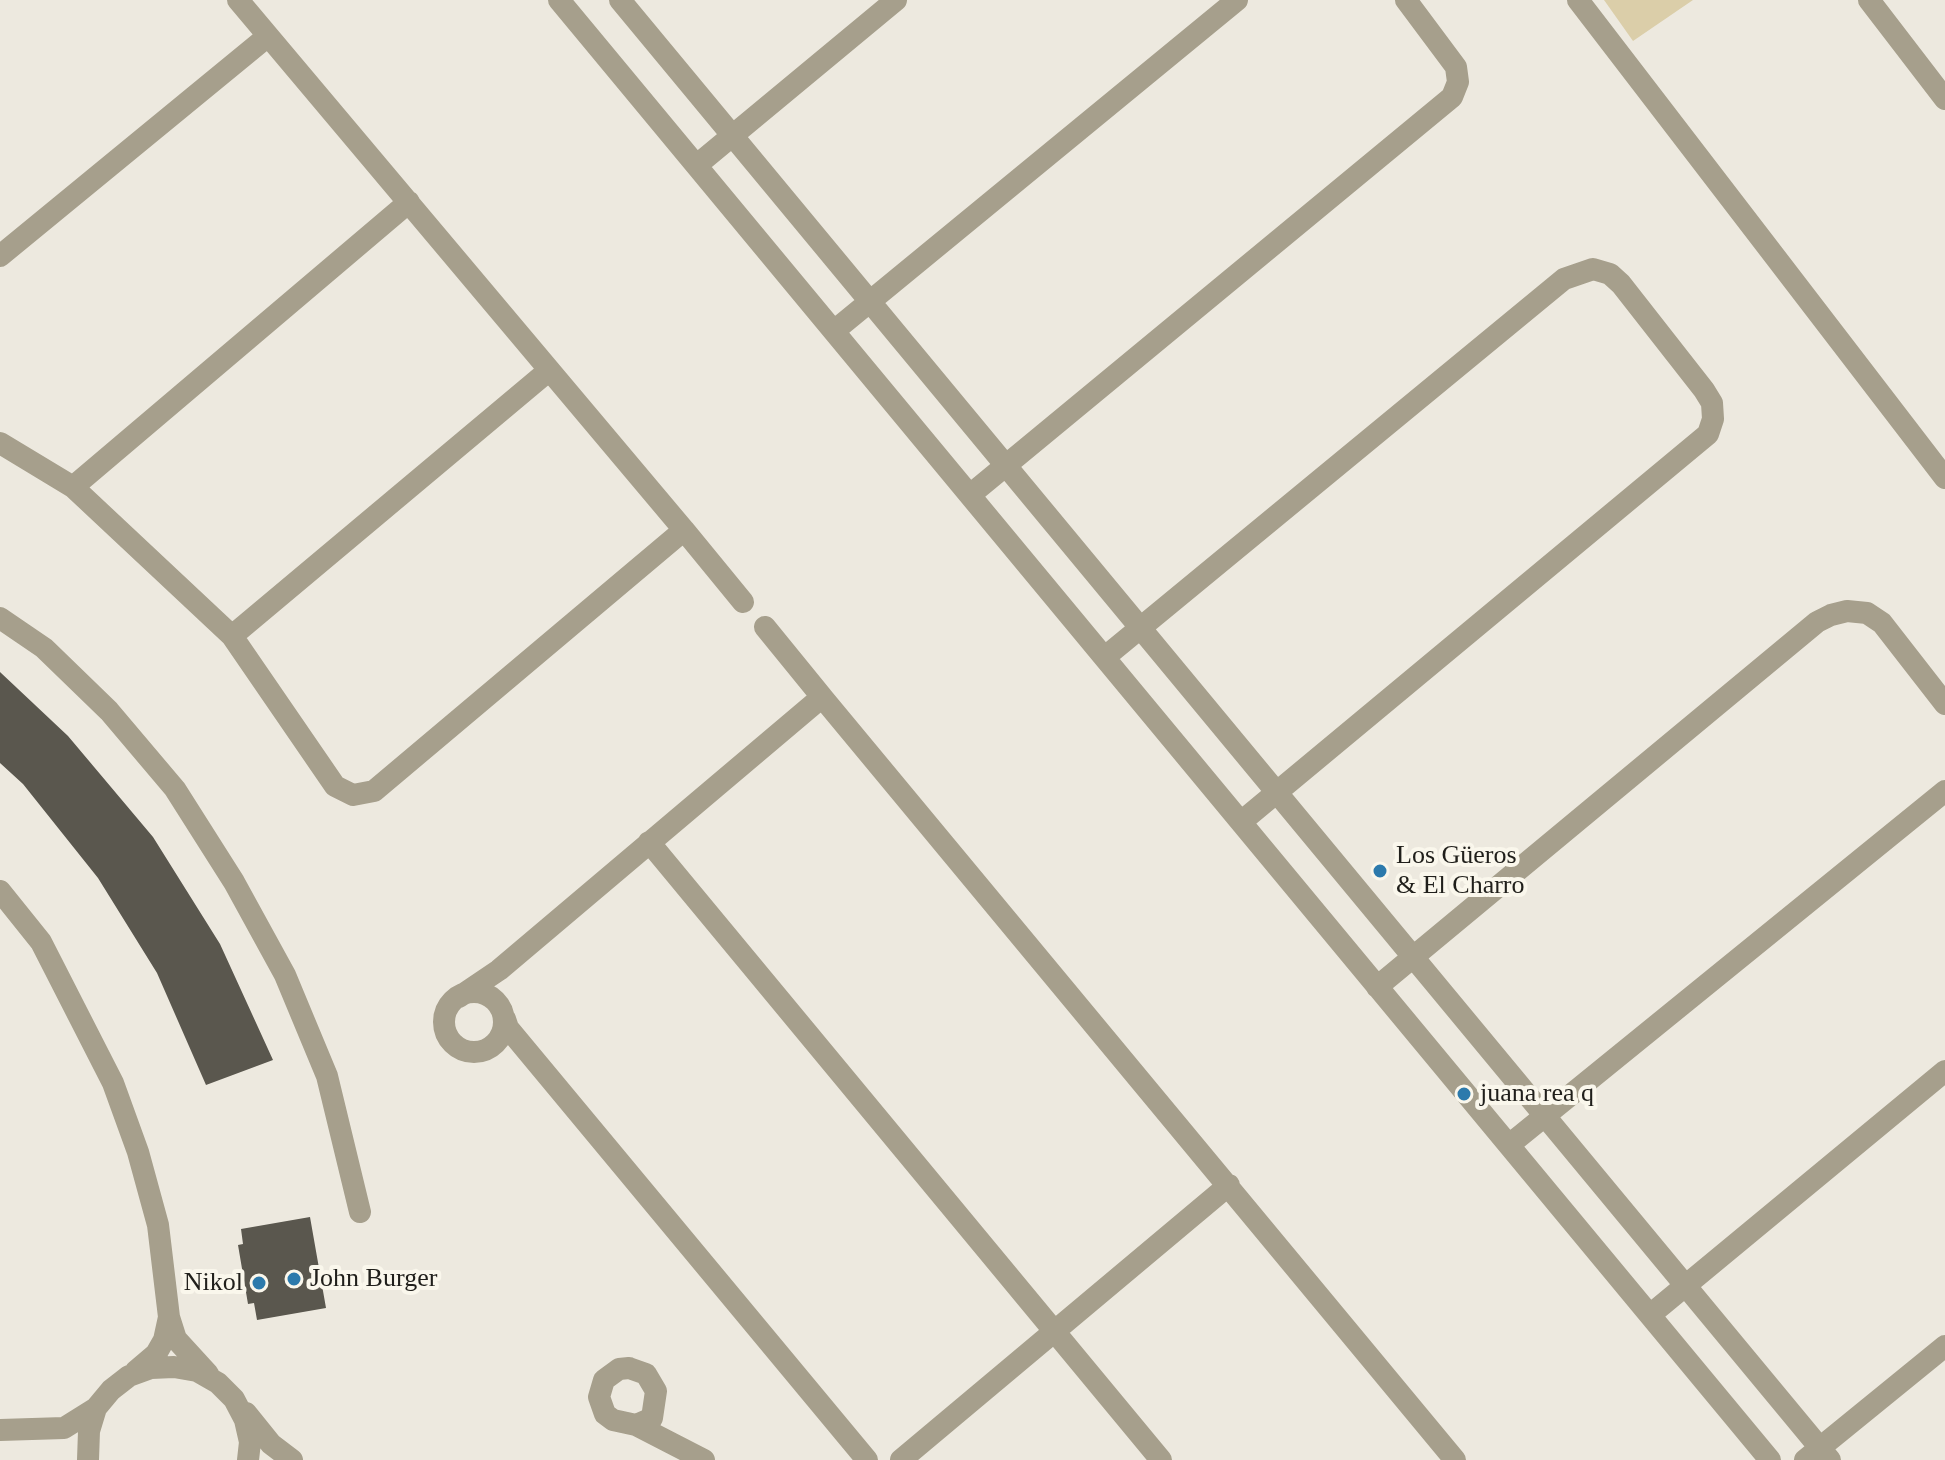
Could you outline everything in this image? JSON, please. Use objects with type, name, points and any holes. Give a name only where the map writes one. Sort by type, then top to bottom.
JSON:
[{"type":"street","points":[[238,0],[743,602]]},
{"type":"street","points":[[620,0],[1685,1285],[1818,1456],[1945,1346]]},
{"type":"street","points":[[697,165],[896,0]]},
{"type":"street","points":[[834,331],[1237,0]]},
{"type":"street","points":[[970,495],[1452,97],[1458,82],[1456,67],[1406,0]]},
{"type":"street","points":[[1578,0],[1945,478]]},
{"type":"street","points":[[1869,0],[1945,99]]},
{"type":"street","points":[[562,1],[1770,1460]]},
{"type":"street","points":[[0,256],[268,36]]},
{"type":"street","points":[[73,487],[409,202]]},
{"type":"street","points":[[1105,657],[1564,279],[1593,269],[1610,274],[1621,284],[1712,403],[1713,419],[1708,434],[1241,822]]},
{"type":"street","points":[[232,636],[547,372]]},
{"type":"street","points":[[0,443],[73,487],[232,636],[335,786],[353,795],[374,791],[684,530]]},
{"type":"street","points":[[1377,987],[1817,622],[1831,615],[1847,611],[1867,613],[1882,623],[1945,704]]},
{"type":"street","points":[[0,618],[44,648],[109,711],[175,789],[234,882],[285,975],[327,1076],[360,1212]]},
{"type":"street","points":[[765,627],[1455,1460]]},
{"type":"street","points":[[540,1065],[512,1054],[473,1053],[456,1046],[445,1031],[446,1011],[459,997],[499,970],[822,697]]},
{"type":"street","points":[[1509,1145],[1945,791]]},
{"type":"street","points":[[649,842],[1161,1460]]},
{"type":"street","points":[[0,891],[41,942],[113,1083],[138,1152],[158,1225],[169,1317],[176,1339],[187,1354],[234,1399],[271,1444],[292,1460]]},
{"type":"street","points":[[473,1053],[493,1047],[500,1039],[503,1014],[495,982],[499,970]]},
{"type":"street","points":[[459,997],[477,992],[487,995],[540,1065],[867,1460]]},
{"type":"street","points":[[1650,1315],[1945,1071]]},
{"type":"street","points":[[901,1460],[1229,1185]]},
{"type":"street","points":[[0,1430],[64,1428],[96,1408],[111,1390],[156,1354],[164,1340],[169,1317]]},
{"type":"street","points":[[129,1376],[151,1368],[174,1367],[197,1371],[218,1383]]},
{"type":"street","points":[[234,1399],[245,1420],[250,1442],[248,1460]]},
{"type":"street","points":[[88,1460],[89,1431],[96,1408]]},
{"type":"street","points":[[636,1425],[704,1460]]},
{"type":"shaded area","points":[[1604,0],[1693,0],[1633,41]]},
{"type":"building","points":[[0,672],[68,736],[153,837],[220,944],[273,1060],[206,1085],[157,973],[98,878],[23,784],[0,763]]},
{"type":"building","points":[[310,1217],[326,1308],[257,1320],[254,1303],[248,1304],[238,1245],[243,1244],[241,1229]]},
{"type":"place","name":"Los Güeros & El Charro","points":[[1380,871]]},
{"type":"place","name":"juana rea q","points":[[1464,1094]]},
{"type":"place","name":"John Burger","points":[[294,1279]]},
{"type":"place","name":"Nikol","points":[[259,1283]]}]
